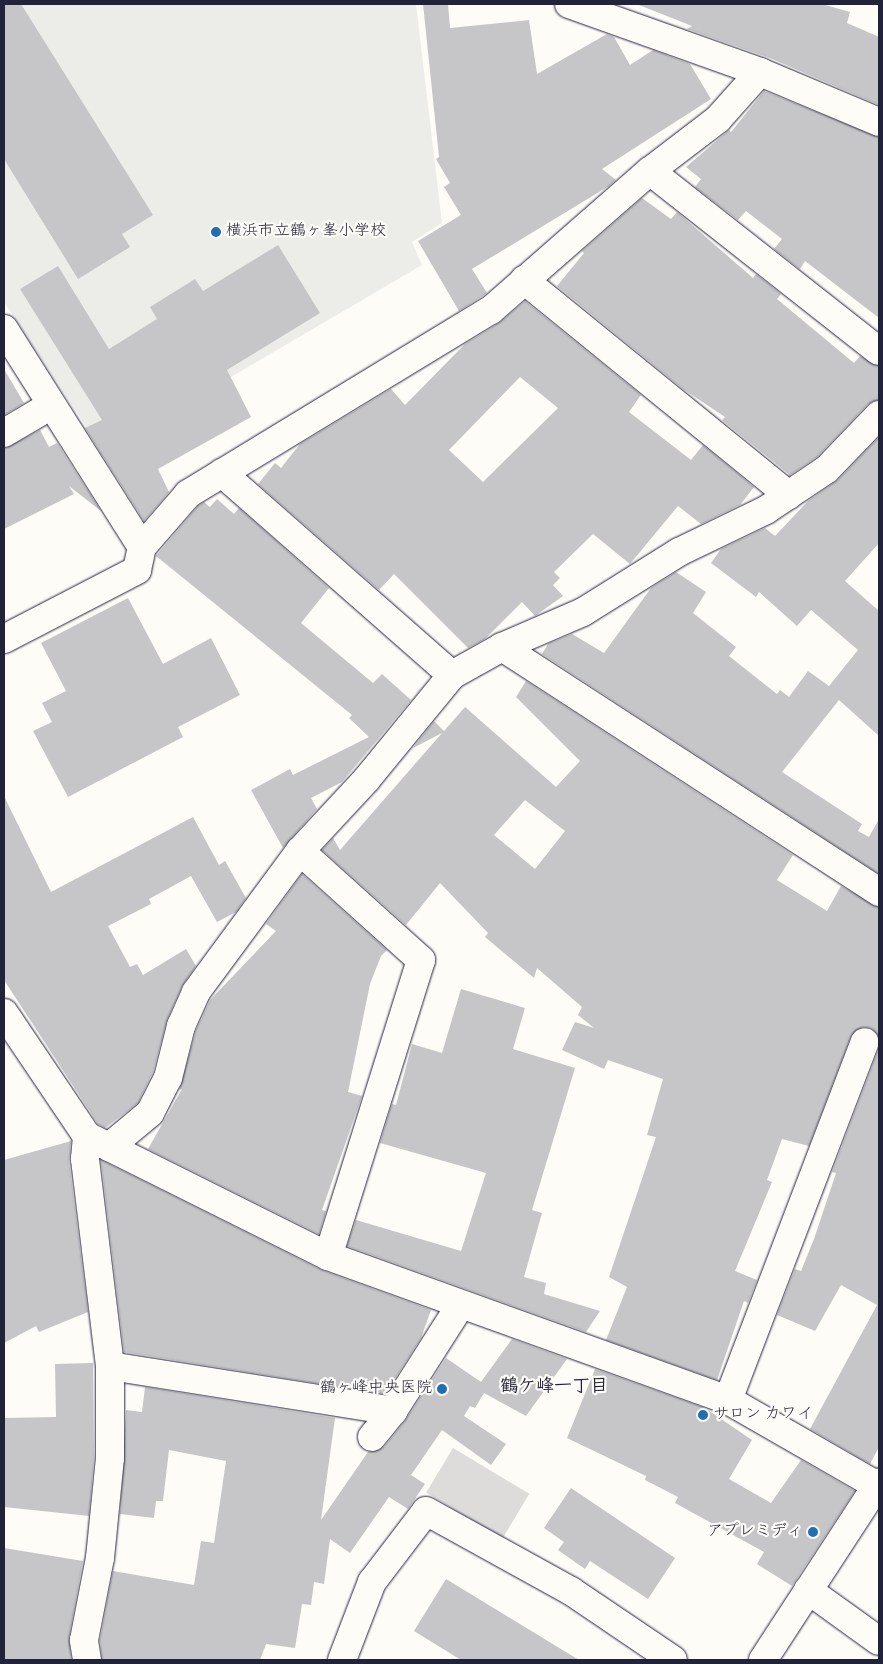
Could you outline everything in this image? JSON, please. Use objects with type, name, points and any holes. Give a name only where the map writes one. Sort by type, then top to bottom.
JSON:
[{"type":"street","points":[[569,4],[760,72],[879,122]]},
{"type":"street","points":[[4,639],[137,570],[142,547],[188,494],[491,310],[650,171],[718,119],[760,72]]},
{"type":"street","points":[[650,171],[879,351]]},
{"type":"street","points":[[524,280],[789,496]]},
{"type":"street","points":[[4,330],[50,406],[142,547]]},
{"type":"street","points":[[4,433],[50,406]]},
{"type":"street","points":[[87,1660],[84,1640],[100,1558],[110,1458],[110,1366],[85,1159],[98,1141],[150,1113],[168,1078],[181,1026],[196,992],[300,851],[366,780],[452,675],[502,647],[583,612],[679,552],[789,496],[827,468],[879,415]]},
{"type":"street","points":[[222,473],[452,675]]},
{"type":"street","points":[[502,647],[879,892]]},
{"type":"street","points":[[300,851],[421,960],[328,1256]]},
{"type":"street","points":[[4,1013],[98,1141],[328,1256],[460,1306],[576,1343],[728,1400],[878,1485],[763,1660]]},
{"type":"street","points":[[728,1400],[865,1042]]},
{"type":"street","points":[[372,1437],[393,1411],[460,1306]]},
{"type":"street","points":[[110,1366],[393,1411]]},
{"type":"street","points":[[342,1660],[372,1582],[426,1511],[571,1591],[673,1660]]},
{"type":"street","points":[[808,1590],[879,1641]]},
{"type":"shaded area","name":"横浜市立鶴ヶ峯小学校","points":[[4,4],[416,4],[442,223],[412,242],[422,265],[103,452],[4,302]]},
{"type":"shaded area","points":[[453,1448],[529,1494],[503,1538],[426,1493]]},
{"type":"building","points":[[4,4],[21,4],[153,215],[122,234],[130,247],[78,279],[4,159]]},
{"type":"building","points":[[423,4],[448,4],[450,28],[529,20],[537,74],[607,34],[614,37],[630,65],[653,50],[690,64],[711,99],[602,169],[616,180],[609,186],[472,269],[487,293],[459,311],[418,241],[461,215],[444,187],[450,183],[436,159],[439,157]]},
{"type":"building","points":[[822,4],[850,12],[847,23],[879,37],[879,105],[770,58],[687,29],[692,26],[639,5]]},
{"type":"building","points":[[764,91],[879,137],[879,318],[805,261],[800,269],[774,249],[782,239],[746,211],[738,220],[695,187],[701,179],[686,167],[729,130],[731,132]]},
{"type":"building","points":[[642,198],[671,219],[677,212],[753,278],[756,274],[781,294],[777,299],[854,363],[860,356],[879,366],[879,400],[868,404],[817,457],[790,475],[722,420],[725,417],[683,389],[557,286],[584,253],[582,251]]},
{"type":"building","points":[[278,245],[320,313],[227,370],[251,417],[158,469],[169,492],[144,521],[85,428],[102,420],[20,289],[58,266],[109,349],[157,319],[150,307],[195,279],[203,291]]},
{"type":"building","points":[[525,301],[641,395],[629,412],[691,460],[703,445],[754,487],[740,505],[701,524],[678,506],[630,564],[593,534],[554,572],[560,578],[553,585],[563,596],[535,616],[522,602],[485,639],[468,648],[394,574],[379,590],[258,484],[275,463],[281,468],[300,444],[391,389],[405,405],[465,344],[499,323]],"holes":[[[520,377],[558,408],[483,482],[449,450]]]},
{"type":"building","points":[[4,369],[24,403],[4,415]]},
{"type":"building","points":[[40,430],[49,447],[57,443],[101,511],[69,486],[74,494],[4,529],[4,449]]},
{"type":"building","points":[[879,437],[879,543],[845,581],[879,611],[879,736],[839,700],[782,772],[862,824],[858,831],[869,837],[879,819],[879,874],[542,654],[548,644],[572,634],[604,653],[651,588],[676,572],[706,592],[693,613],[736,647],[729,656],[777,694],[780,690],[789,697],[808,671],[829,686],[858,650],[811,610],[797,626],[759,592],[756,597],[711,563],[721,549],[765,528],[775,536],[808,501],[838,480]]},
{"type":"building","points":[[217,499],[234,514],[239,508],[329,588],[301,623],[373,683],[382,674],[411,700],[342,782],[311,798],[317,809],[283,848],[251,790],[290,769],[293,775],[369,737],[349,718],[352,715],[156,556],[198,506],[204,502],[210,507]]},
{"type":"building","points":[[128,598],[163,664],[211,638],[240,695],[178,727],[183,737],[68,797],[33,731],[52,722],[42,703],[66,691],[41,643]]},
{"type":"building","points":[[526,681],[793,855],[777,880],[827,911],[841,886],[879,907],[879,1037],[871,1028],[863,1027],[851,1036],[809,1146],[782,1139],[767,1180],[772,1182],[735,1271],[757,1280],[748,1303],[744,1301],[717,1380],[606,1340],[627,1287],[609,1277],[656,1137],[647,1135],[663,1079],[608,1060],[604,1069],[562,1050],[575,1022],[594,1028],[578,1015],[582,1007],[537,968],[534,978],[485,937],[488,933],[440,883],[406,925],[322,850],[333,838],[340,850],[442,733],[413,748],[434,721],[444,731],[465,707],[556,787],[580,761],[516,697]],"holes":[[[525,800],[565,831],[535,869],[494,835]]]},
{"type":"building","points":[[4,796],[51,892],[193,817],[219,865],[225,861],[246,898],[236,912],[217,922],[191,876],[149,899],[151,904],[108,926],[130,967],[137,964],[143,975],[186,949],[196,966],[182,986],[167,1020],[153,1072],[138,1103],[105,1128],[98,1124],[4,980]]},
{"type":"building","points":[[302,874],[387,950],[381,956],[370,984],[348,1092],[362,1096],[322,1210],[326,1211],[319,1234],[148,1149],[182,1089],[179,1090],[196,1031],[210,1000],[276,931],[266,924]]},
{"type":"building","points":[[461,989],[525,1008],[513,1049],[575,1068],[532,1210],[542,1213],[524,1277],[546,1283],[544,1294],[600,1311],[586,1332],[347,1246],[356,1220],[461,1251],[486,1173],[380,1143],[392,1104],[396,1105],[412,1044],[442,1053]]},
{"type":"building","points":[[879,1048],[879,1447],[870,1464],[810,1429],[877,1305],[841,1285],[815,1331],[777,1315],[795,1269],[801,1271],[814,1239],[836,1173],[832,1172]]},
{"type":"building","points":[[71,1141],[69,1161],[88,1312],[39,1332],[36,1326],[4,1343],[4,1160]]},
{"type":"building","points":[[101,1160],[321,1270],[431,1310],[421,1338],[385,1394],[347,1384],[346,1388],[124,1352]]},
{"type":"building","points":[[512,1339],[567,1359],[526,1416],[484,1393],[475,1408],[470,1406],[464,1416],[506,1444],[491,1465],[442,1430],[411,1475],[425,1484],[408,1509],[389,1497],[350,1553],[330,1539],[324,1584],[314,1582],[311,1605],[302,1604],[295,1648],[266,1644],[260,1660],[102,1660],[100,1640],[113,1571],[194,1585],[201,1541],[214,1543],[226,1461],[169,1450],[163,1501],[156,1501],[154,1518],[120,1514],[126,1410],[142,1412],[145,1387],[335,1418],[321,1520],[368,1452],[384,1447],[405,1421],[446,1358],[481,1382]]},
{"type":"building","points":[[93,1363],[94,1457],[89,1516],[4,1507],[4,1418],[56,1417],[55,1364]]},
{"type":"building","points":[[595,1369],[705,1408],[752,1440],[729,1479],[771,1503],[801,1460],[855,1491],[792,1586],[757,1564],[764,1552],[675,1503],[678,1497],[645,1480],[646,1476],[567,1438]]},
{"type":"building","points":[[571,1488],[675,1558],[648,1599],[590,1561],[585,1569],[558,1550],[564,1542],[544,1528]]},
{"type":"building","points":[[4,1548],[83,1561],[69,1637],[71,1660],[4,1660]]},
{"type":"building","points":[[446,1579],[579,1660],[461,1660],[414,1631]]},
{"type":"place","name":"横浜市立鶴ヶ峯小学校","points":[[216,232]]},
{"type":"place","name":"鶴ヶ峰中央医院","points":[[442,1389]]},
{"type":"place","name":"サロン カワイ","points":[[703,1415]]},
{"type":"place","name":"アプレミディ","points":[[813,1532]]},
{"type":"district","name":"鶴ケ峰一丁目","points":[[554,1388]]}]
